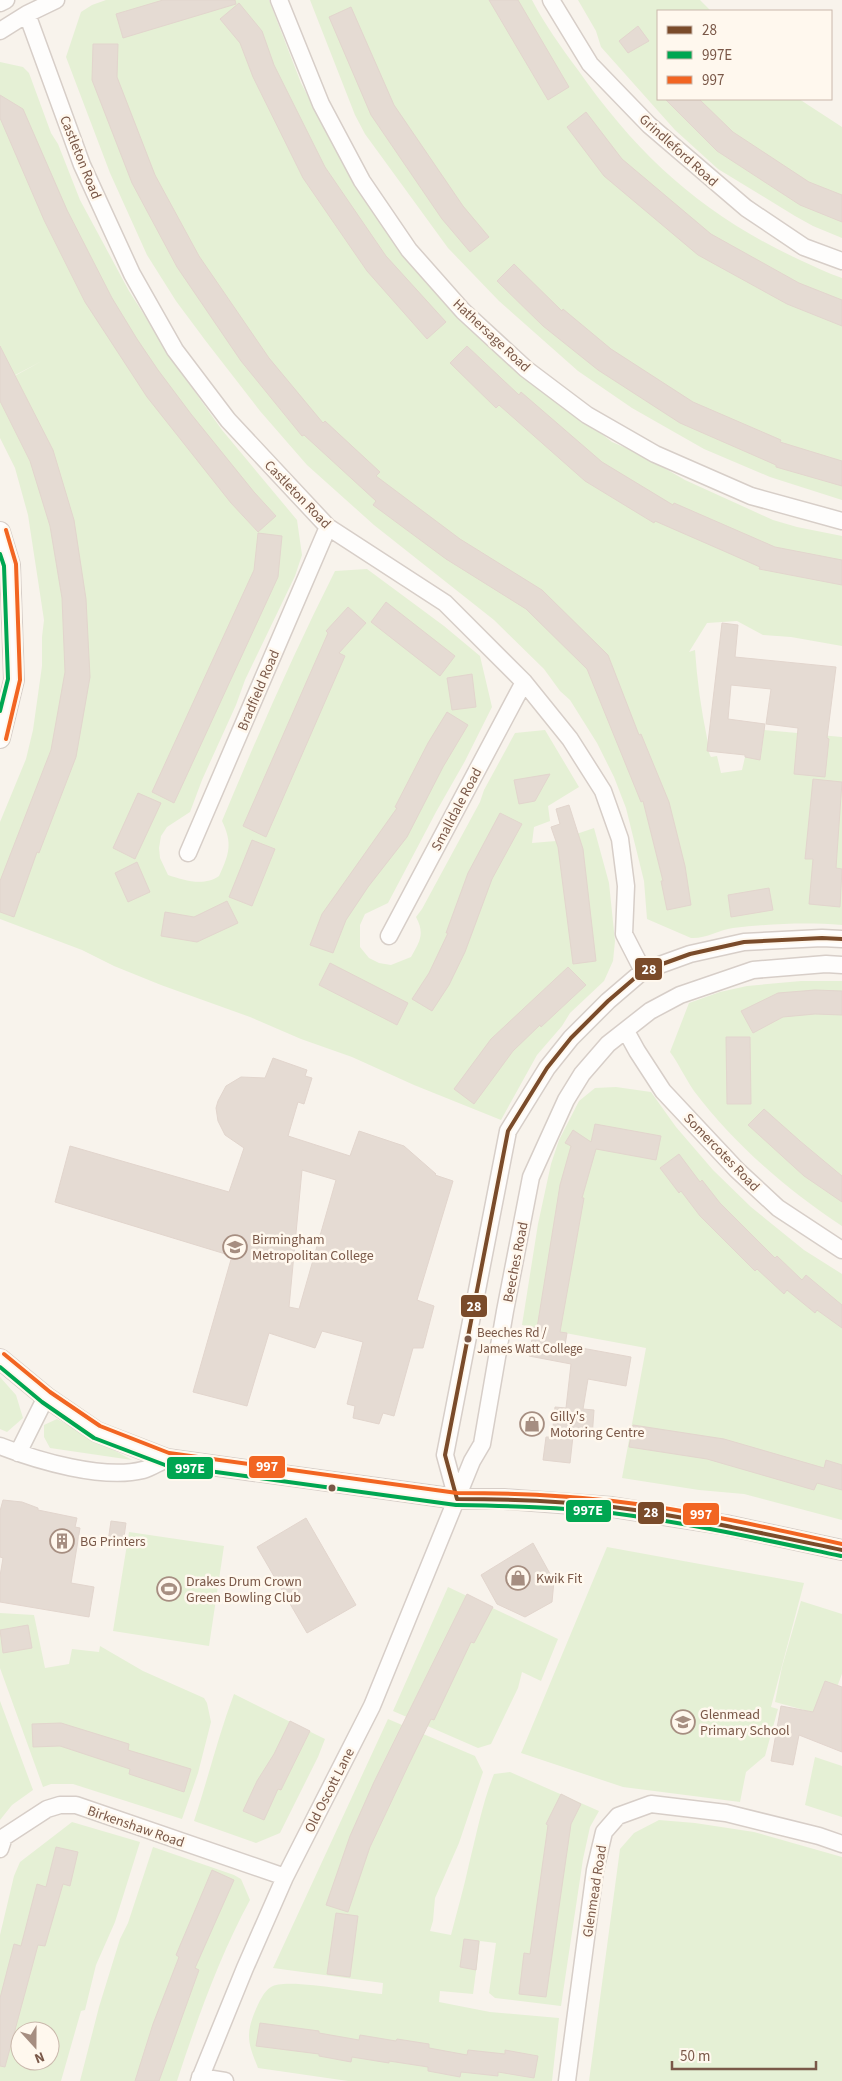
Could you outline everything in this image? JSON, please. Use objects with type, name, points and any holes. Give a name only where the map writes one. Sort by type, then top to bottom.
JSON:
[{"type":"street","points":[[0,4],[6,0]]},
{"type":"street","points":[[0,31],[27,14],[56,0]]},
{"type":"street","name":"Hathersage Road","points":[[278,0],[321,104],[362,181],[410,250],[463,311],[526,368],[587,416],[655,454],[751,496],[842,522]]},
{"type":"street","name":"Grindleford Road","points":[[551,0],[590,64],[649,125],[746,208],[804,248],[842,261]]},
{"type":"street","name":"Castleton Road","points":[[27,14],[82,165],[132,274],[175,350],[228,420],[328,527],[445,603],[524,682],[570,739],[603,791],[620,839],[626,886],[624,934],[643,971]]},
{"type":"street","name":"Bradfield Road","points":[[188,853],[328,527]]},
{"type":"street","points":[[0,532],[5,566],[14,680],[0,738]]},
{"type":"street","name":"Smalldale Road","points":[[389,936],[524,682]]},
{"type":"street","points":[[457,1499],[445,1455],[508,1132],[547,1068],[572,1038],[608,1001],[643,971],[690,954],[744,942],[822,938],[842,939]]},
{"type":"street","name":"Beeches Road","points":[[457,1499],[472,1461],[482,1444],[505,1311],[532,1177],[566,1100],[582,1074],[608,1044],[650,1011],[680,994],[753,970],[826,964],[842,965]]},
{"type":"street","name":"Somercotes Road","points":[[626,1031],[637,1052],[663,1091],[737,1170],[778,1208],[842,1250]]},
{"type":"street","points":[[0,1359],[46,1397],[97,1432],[167,1459],[457,1499],[504,1499],[612,1507],[726,1525],[842,1550]]},
{"type":"street","points":[[18,1453],[46,1397]]},
{"type":"street","points":[[0,1446],[18,1453],[97,1473],[143,1470],[167,1459]]},
{"type":"street","name":"Old Oscott Lane","points":[[200,2079],[285,1877],[372,1706],[457,1499]]},
{"type":"street","name":"Glenmead Road","points":[[567,2081],[595,1870],[604,1832],[618,1816],[651,1804],[726,1813],[819,1836],[842,1844]]},
{"type":"street","name":"Birkenshaw Road","points":[[0,1849],[4,1837],[46,1809],[60,1805],[76,1805],[285,1877]]},
{"type":"street","points":[[200,2079],[225,2081]]},
{"type":"green space","points":[[106,0],[269,0],[301,83],[355,187],[472,330],[490,348],[542,391],[571,410],[612,442],[640,454],[685,480],[773,520],[842,536],[842,646],[791,637],[763,635],[737,621],[707,623],[689,652],[695,650],[709,752],[711,757],[717,756],[721,773],[742,770],[745,757],[760,759],[764,730],[842,737],[842,925],[760,925],[733,928],[702,937],[691,938],[647,919],[644,881],[626,808],[614,777],[597,743],[570,700],[560,691],[544,669],[494,620],[374,525],[307,465],[260,411],[205,340],[176,301],[147,255],[110,173],[66,57],[81,12],[92,5]]},
{"type":"green space","points":[[310,0],[532,0],[554,36],[601,101],[649,156],[676,181],[733,224],[800,260],[842,278],[842,500],[770,477],[704,449],[632,408],[578,371],[499,301],[448,248],[365,134],[355,115]]},
{"type":"green space","points":[[578,0],[700,0],[710,10],[657,10],[657,100],[801,100],[842,127],[842,238],[795,216],[718,169],[675,130],[601,47],[596,31]]},
{"type":"green space","points":[[0,62],[23,67],[29,73],[51,133],[58,144],[80,200],[129,291],[178,368],[222,430],[297,520],[302,555],[295,576],[245,680],[190,812],[167,827],[161,836],[160,858],[168,875],[200,882],[219,876],[227,855],[229,843],[222,821],[276,695],[335,571],[367,569],[444,626],[480,656],[492,707],[388,903],[365,914],[360,925],[360,947],[369,958],[379,963],[391,965],[411,957],[421,933],[416,917],[480,802],[484,790],[515,733],[545,730],[579,787],[548,806],[550,821],[534,827],[532,843],[556,841],[594,828],[609,883],[615,941],[613,961],[604,981],[570,1013],[562,1026],[537,1055],[501,1120],[414,1085],[352,1057],[161,985],[114,966],[82,950],[0,919],[0,822],[26,759],[33,730],[42,666],[44,620],[28,515],[15,468],[0,438],[0,384],[42,361],[0,383]]},
{"type":"green space","points":[[801,981],[842,981],[842,1226],[801,1197],[744,1148],[694,1091],[670,1052],[689,1003],[720,992],[747,986]]},
{"type":"green space","points":[[616,1087],[651,1092],[676,1127],[713,1170],[751,1207],[804,1250],[842,1274],[842,1520],[744,1494],[699,1490],[622,1478],[646,1348],[522,1325],[538,1224],[551,1164],[559,1140],[579,1101],[595,1088]]},
{"type":"green space","points":[[0,1377],[16,1395],[23,1418],[7,1432],[0,1429]]},
{"type":"green space","points":[[57,1419],[132,1460],[50,1448],[44,1437],[44,1425]]},
{"type":"green space","name":"Drakes Drum Crown Green Bowling Club","points":[[129,1532],[224,1546],[209,1646],[113,1631]]},
{"type":"green space","name":"Glenmead Primary School","points":[[607,1547],[804,1583],[771,1707],[778,1709],[765,1756],[746,1772],[740,1802],[623,1787],[521,1753]]},
{"type":"green space","points":[[448,1587],[558,1639],[541,1681],[522,1672],[518,1688],[491,1744],[478,1748],[393,1711]]},
{"type":"green space","points":[[801,1601],[842,1614],[842,1674],[826,1716],[775,1702],[782,1667]]},
{"type":"green space","points":[[0,1613],[34,1615],[45,1668],[69,1664],[72,1649],[99,1652],[100,1646],[143,1671],[204,1698],[211,1722],[198,1773],[182,1819],[73,1784],[51,1784],[43,1787],[0,1668]]},
{"type":"green space","points":[[234,1694],[325,1739],[280,1833],[256,1843],[194,1821]]},
{"type":"green space","points":[[0,1701],[33,1790],[12,1805],[0,1820]]},
{"type":"green space","points":[[388,1719],[475,1756],[483,1772],[459,1843],[435,1898],[430,1931],[451,1935],[483,1807],[494,1774],[510,1772],[599,1811],[590,1827],[583,1859],[561,2006],[495,1998],[489,1993],[496,1943],[480,1941],[473,1994],[440,1991],[439,2002],[490,2012],[559,2018],[552,2081],[348,2081],[258,2068],[250,2045],[250,2026],[259,2003],[271,1987],[279,1984],[307,1985],[382,1994],[383,1983],[273,1968]]},
{"type":"green space","points":[[815,1757],[842,1766],[842,1817],[805,1805]]},
{"type":"green space","points":[[659,1820],[695,1823],[754,1832],[842,1857],[842,2081],[589,2081],[620,1849],[634,1833]]},
{"type":"green space","points":[[72,1822],[140,1842],[115,1922],[96,1965],[85,2010],[81,2011],[61,2081],[0,2081],[0,1935],[14,1876],[20,1862]]},
{"type":"green space","points":[[153,1847],[234,1875],[241,1879],[250,1900],[219,1966],[177,2081],[80,2081],[99,2007],[120,1939],[128,1923]]},
{"type":"building","points":[[163,0],[235,0],[236,4],[123,38],[116,14]]},
{"type":"building","points":[[489,0],[518,0],[569,87],[548,100]]},
{"type":"building","points":[[239,3],[262,31],[274,65],[325,167],[386,256],[446,322],[427,339],[367,271],[303,178],[253,77],[240,43],[220,19]]},
{"type":"building","points":[[351,7],[394,105],[463,206],[489,237],[470,252],[442,219],[371,115],[329,17]]},
{"type":"building","points":[[638,26],[649,41],[628,53],[619,41]]},
{"type":"building","points":[[93,44],[118,44],[117,77],[155,175],[199,256],[269,358],[323,423],[325,421],[380,472],[376,476],[460,539],[542,590],[608,655],[639,735],[641,734],[669,802],[685,866],[691,905],[667,910],[661,881],[663,881],[643,801],[641,802],[587,669],[526,609],[446,559],[373,505],[376,501],[304,435],[302,436],[241,361],[177,267],[132,183],[92,80]]},
{"type":"building","points":[[0,95],[23,109],[67,210],[112,298],[137,339],[191,414],[254,492],[276,516],[258,532],[231,503],[147,397],[85,302],[44,220],[0,118]]},
{"type":"building","points":[[666,100],[700,100],[733,132],[809,182],[842,195],[842,222],[800,205],[717,151]]},
{"type":"building","points":[[586,112],[622,159],[711,234],[799,283],[842,300],[842,326],[787,304],[698,255],[604,176],[567,127]]},
{"type":"building","points":[[514,264],[562,311],[563,309],[611,349],[693,402],[781,440],[780,442],[842,461],[842,486],[776,467],[776,465],[680,423],[598,370],[543,326],[497,281]]},
{"type":"building","points":[[0,346],[53,450],[74,520],[86,599],[90,677],[76,757],[39,853],[37,852],[14,917],[0,912],[0,881],[51,750],[65,672],[62,598],[50,526],[30,461],[0,401]]},
{"type":"building","points":[[467,346],[519,395],[521,392],[602,462],[673,505],[674,503],[775,547],[842,560],[842,585],[759,569],[760,567],[726,552],[655,521],[654,523],[585,481],[499,405],[496,408],[450,363]]},
{"type":"building","points":[[258,533],[282,536],[278,577],[174,803],[152,792],[254,570]]},
{"type":"building","points":[[386,602],[455,656],[440,676],[371,622]]},
{"type":"building","points":[[348,607],[366,623],[339,653],[345,656],[266,837],[243,826],[328,633],[326,631]]},
{"type":"building","points":[[722,623],[738,625],[735,657],[836,667],[827,738],[829,739],[825,777],[794,774],[798,728],[766,724],[771,689],[731,685],[728,719],[765,724],[760,760],[745,757],[745,755],[707,751]]},
{"type":"building","points":[[472,674],[476,707],[452,710],[447,678]]},
{"type":"building","points":[[447,712],[468,725],[443,767],[407,837],[368,887],[346,920],[333,953],[310,945],[322,914],[397,808],[395,807],[428,743]]},
{"type":"building","points":[[550,774],[535,801],[519,804],[514,780]]},
{"type":"building","points":[[813,779],[842,782],[836,868],[842,869],[840,907],[809,904],[813,859],[805,859]]},
{"type":"building","points":[[138,793],[161,803],[135,859],[113,848]]},
{"type":"building","points":[[569,805],[583,849],[596,961],[573,964],[558,847],[551,827],[560,824],[556,809]]},
{"type":"building","points":[[500,813],[522,824],[492,879],[465,952],[449,985],[432,1011],[412,999],[429,973],[448,933],[446,933],[468,873]]},
{"type":"building","points":[[252,840],[275,849],[252,906],[229,897]]},
{"type":"building","points":[[137,862],[150,892],[128,902],[115,873]]},
{"type":"building","points":[[769,888],[773,910],[731,917],[728,895]]},
{"type":"building","points":[[227,901],[238,923],[197,942],[161,936],[165,912],[194,917]]},
{"type":"building","points":[[330,963],[408,1003],[397,1025],[319,985]]},
{"type":"building","points":[[568,967],[586,985],[513,1051],[474,1104],[454,1089],[491,1039]]},
{"type":"building","points":[[815,990],[842,991],[842,1015],[815,1014],[783,1017],[753,1033],[741,1011],[778,993]]},
{"type":"building","points":[[726,1037],[750,1037],[751,1104],[727,1104]]},
{"type":"building","points":[[273,1058],[307,1070],[305,1076],[312,1078],[304,1104],[298,1102],[288,1136],[350,1156],[359,1131],[404,1146],[435,1175],[453,1181],[417,1300],[434,1306],[423,1348],[413,1348],[394,1416],[383,1413],[379,1424],[353,1418],[355,1406],[347,1404],[363,1342],[322,1331],[315,1348],[269,1333],[247,1406],[193,1392],[232,1256],[55,1202],[70,1146],[229,1192],[244,1148],[225,1135],[218,1121],[216,1108],[218,1101],[226,1086],[241,1077],[265,1078]],"holes":[[[302,1170],[336,1180],[299,1309],[289,1307]]]},
{"type":"building","points":[[764,1109],[842,1176],[842,1202],[804,1176],[748,1125]]},
{"type":"building","points":[[595,1124],[661,1136],[656,1160],[596,1149],[582,1198],[584,1198],[560,1332],[567,1333],[565,1345],[631,1357],[626,1386],[588,1379],[583,1409],[594,1410],[592,1438],[573,1436],[570,1463],[543,1460],[546,1437],[552,1437],[555,1407],[566,1408],[571,1364],[529,1356],[534,1327],[537,1328],[560,1185],[571,1146],[565,1143],[573,1130],[591,1142]]},
{"type":"building","points":[[679,1154],[700,1182],[702,1180],[720,1203],[775,1258],[777,1256],[802,1280],[806,1275],[842,1305],[842,1328],[817,1310],[815,1313],[787,1290],[784,1294],[757,1269],[755,1271],[700,1216],[660,1168]]},
{"type":"building","points":[[633,1425],[724,1439],[824,1468],[826,1460],[842,1465],[842,1490],[817,1483],[814,1490],[707,1459],[629,1447]]},
{"type":"building","points":[[3,1500],[22,1502],[38,1508],[38,1510],[77,1518],[75,1527],[80,1528],[71,1583],[94,1587],[89,1617],[0,1602],[0,1576],[3,1558],[0,1557],[0,1511]]},
{"type":"building","points":[[306,1518],[356,1605],[307,1633],[257,1547]]},
{"type":"building","points":[[111,1521],[126,1523],[123,1544],[108,1542]]},
{"type":"building","name":"Kwik Fit","points":[[533,1543],[554,1581],[552,1602],[525,1617],[497,1604],[481,1575]]},
{"type":"building","points":[[467,1594],[493,1607],[474,1643],[471,1642],[434,1720],[431,1719],[409,1764],[370,1847],[348,1912],[326,1905],[350,1836],[374,1782]]},
{"type":"building","points":[[28,1625],[32,1648],[3,1653],[0,1630]]},
{"type":"building","points":[[825,1681],[842,1687],[842,1752],[799,1735],[793,1765],[771,1761],[781,1706],[813,1712]]},
{"type":"building","points":[[290,1721],[310,1731],[281,1790],[278,1789],[264,1820],[243,1811]]},
{"type":"building","points":[[61,1723],[129,1744],[128,1750],[191,1769],[184,1792],[129,1774],[130,1769],[60,1746],[33,1747],[32,1724]]},
{"type":"building","points":[[561,1794],[581,1804],[571,1824],[546,1997],[519,1994],[524,1953],[530,1954],[548,1825],[546,1824]]},
{"type":"building","points":[[56,1847],[78,1852],[70,1886],[63,1884],[45,1946],[38,1945],[17,2021],[10,2021],[10,2049],[5,2067],[0,2066],[0,1998],[14,1944],[21,1946],[37,1884],[46,1887]]},
{"type":"building","points":[[212,1870],[234,1880],[195,1968],[199,1970],[159,2081],[135,2081],[153,2024],[179,1957],[176,1955]]},
{"type":"building","points":[[336,1913],[358,1916],[350,1977],[327,1974]]},
{"type":"building","points":[[464,1939],[479,1941],[476,1970],[460,1967]]},
{"type":"building","points":[[260,2023],[319,2031],[319,2033],[359,2040],[360,2035],[396,2041],[397,2039],[429,2044],[429,2048],[467,2055],[468,2050],[505,2054],[505,2050],[538,2056],[534,2078],[498,2072],[498,2076],[461,2072],[460,2077],[428,2071],[428,2067],[389,2061],[389,2063],[352,2057],[351,2062],[319,2056],[319,2054],[256,2046]]},
{"type":"transit line","name":"997","points":[[6,530],[16,564],[20,680],[6,739]]},
{"type":"transit line","name":"997E","points":[[0,554],[4,566],[8,679],[0,711]]},
{"type":"transit line","name":"28","points":[[457,1499],[445,1455],[508,1131],[547,1068],[571,1038],[608,1001],[643,971],[690,954],[744,942],[822,938],[842,939]]},
{"type":"transit line","name":"997","points":[[4,1354],[50,1392],[100,1426],[169,1453],[457,1493],[555,1496],[642,1505],[785,1531],[842,1544]]},
{"type":"transit line","name":"997E","points":[[0,1367],[42,1402],[94,1438],[165,1465],[456,1505],[515,1506],[612,1513],[698,1527],[841,1556]]},
{"type":"transit line","name":"28","points":[[457,1499],[496,1499],[613,1507],[699,1521],[842,1550]]},
{"type":"place","name":"Birmingham Metropolitan College","points":[[235,1247]]},
{"type":"place","name":"Beeches Rd / James Watt College","points":[[468,1339]]},
{"type":"place","name":"Gilly's Motoring Centre","points":[[532,1424]]},
{"type":"place","name":"BG Printers","points":[[62,1541]]},
{"type":"place","name":"Kwik Fit","points":[[518,1578]]},
{"type":"place","name":"Drakes Drum Crown Green Bowling Club","points":[[169,1589]]},
{"type":"place","name":"Glenmead Primary School","points":[[683,1722]]}]
